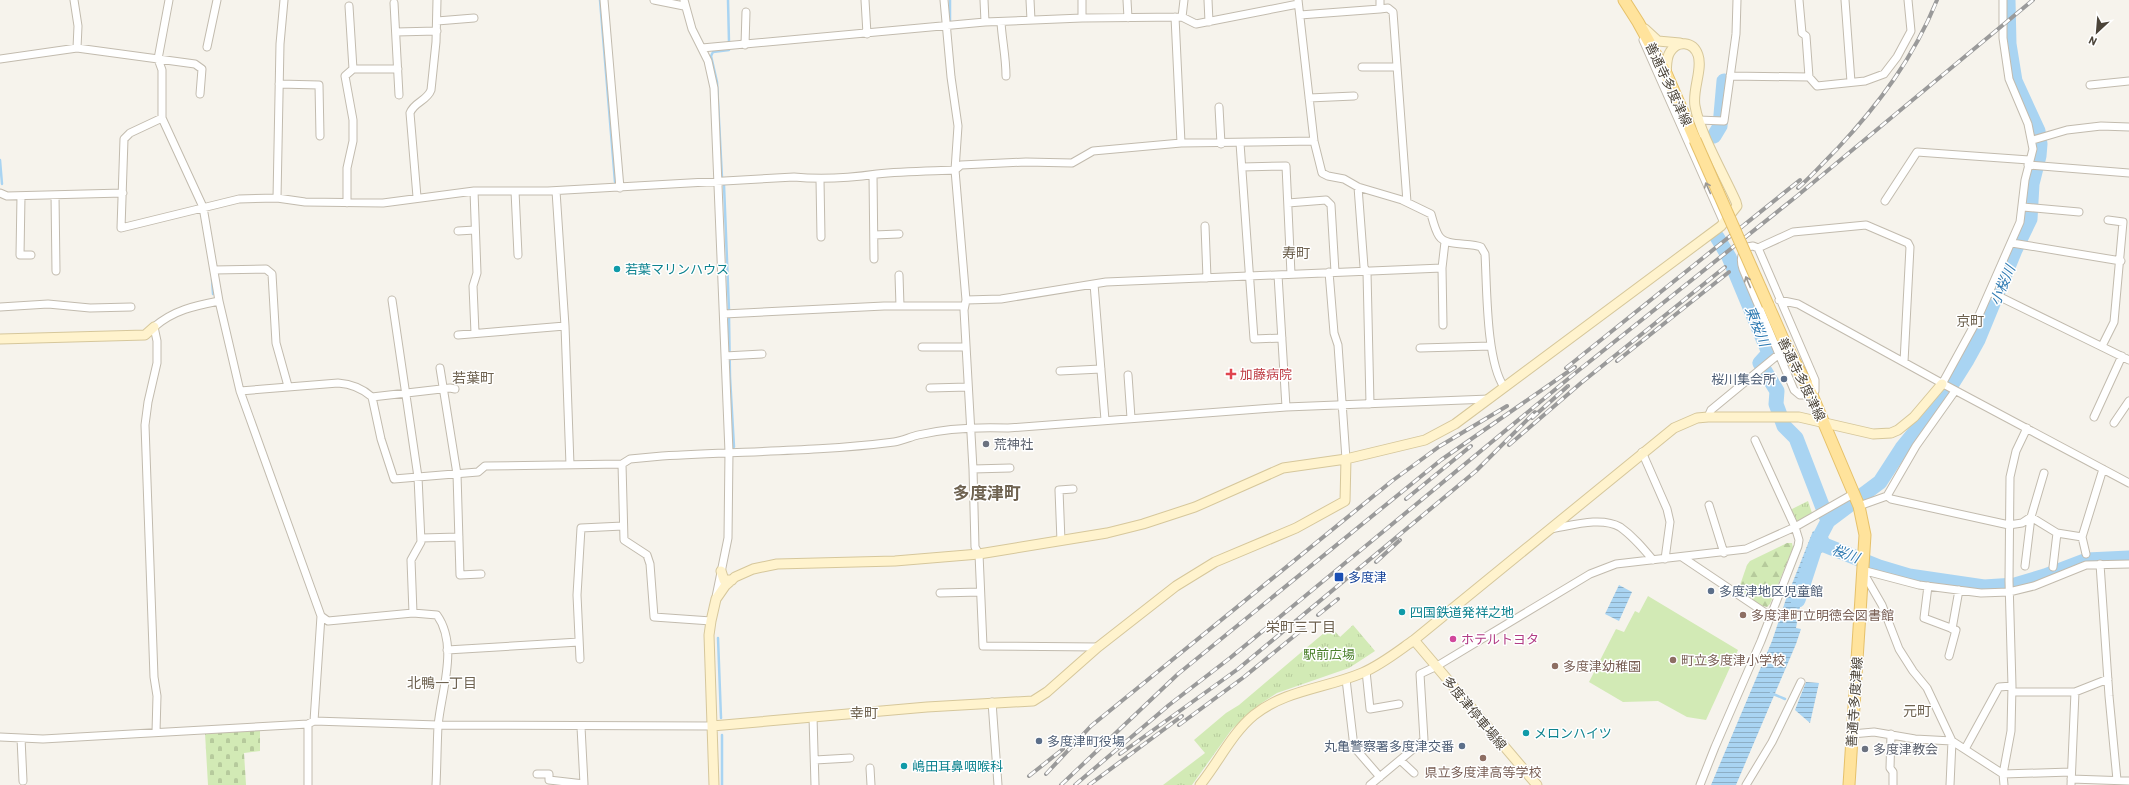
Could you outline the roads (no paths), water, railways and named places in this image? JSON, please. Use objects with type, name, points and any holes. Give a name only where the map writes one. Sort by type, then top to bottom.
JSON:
[{"type":"main road","name":"善通寺多度津線","points":[[1624,0],[1666,73],[1783,339],[1812,395],[1853,495],[1859,506],[1865,535],[1865,551],[1862,570],[1849,785]]},
{"type":"street","points":[[74,0],[78,26],[77,48]]},
{"type":"street","points":[[168,0],[158,59],[162,70],[162,118],[203,207],[219,301],[240,391],[321,616],[311,722],[308,785]]},
{"type":"street","points":[[207,47],[216,0]]},
{"type":"street","points":[[277,198],[280,44],[284,0]]},
{"type":"street","points":[[416,197],[410,114],[412,107],[429,96],[431,90],[437,21],[437,0]]},
{"type":"street","points":[[604,0],[620,188]]},
{"type":"street","points":[[654,0],[684,3],[692,29],[708,61],[714,88],[724,314],[728,356],[729,452],[728,538],[709,635],[714,785]]},
{"type":"street","points":[[865,0],[867,34]]},
{"type":"street","points":[[944,0],[945,27],[958,126],[955,170],[965,303],[975,547],[979,554],[983,646],[1098,647]]},
{"type":"street","points":[[984,0],[985,22]]},
{"type":"street","points":[[1030,0],[1031,20]]},
{"type":"street","points":[[1082,0],[1082,18]]},
{"type":"street","points":[[1126,0],[1128,18]]},
{"type":"street","points":[[1181,143],[1179,17],[1184,0]]},
{"type":"street","points":[[1208,0],[1209,22]]},
{"type":"street","points":[[1380,0],[1380,9]]},
{"type":"street","points":[[1698,120],[1724,121],[1736,34],[1737,0]]},
{"type":"street","points":[[1799,0],[1802,33],[1806,36],[1809,77],[1817,86],[1865,81],[1884,74],[1897,57],[1911,31],[1908,0]]},
{"type":"street","points":[[1845,0],[1851,82]]},
{"type":"street","points":[[2004,0],[2003,38],[2009,79],[2028,124],[2037,139]]},
{"type":"street","points":[[702,48],[945,27],[985,22],[1082,18],[1179,17],[1196,24],[1298,2],[1314,141],[1322,173],[1328,176],[1344,179],[1358,187],[1407,202],[1431,214],[1439,236],[1445,242],[1482,247],[1485,254],[1491,346],[1498,379],[1504,387]]},
{"type":"street","points":[[394,3],[399,95]]},
{"type":"street","points":[[349,6],[353,69]]},
{"type":"street","points":[[1300,15],[1388,8],[1393,12],[1407,202]]},
{"type":"street","points":[[745,45],[746,12]]},
{"type":"street","points":[[437,21],[474,18]]},
{"type":"street","points":[[716,599],[732,580],[752,569],[777,564],[895,561],[979,554],[1107,533],[1151,522],[1195,507],[1283,468],[1346,460],[1425,440],[1455,424],[1724,223],[1737,206],[1698,120],[1694,105],[1698,56],[1688,44],[1658,41],[1635,18]]},
{"type":"street","points":[[1635,18],[1653,65],[1724,223]]},
{"type":"street","points":[[1000,22],[1002,47],[1006,54],[1006,76]]},
{"type":"street","points":[[396,32],[436,31]]},
{"type":"street","points":[[1666,73],[1669,53],[1674,46],[1681,43]]},
{"type":"street","points":[[0,59],[77,48],[199,66],[202,76],[200,94]]},
{"type":"street","points":[[1362,68],[1397,67]]},
{"type":"street","points":[[347,203],[347,168],[353,141],[354,120],[345,76],[353,69],[398,69]]},
{"type":"street","points":[[1730,76],[1809,77]]},
{"type":"street","points":[[2090,85],[2129,81]]},
{"type":"street","points":[[279,84],[319,85],[320,136]]},
{"type":"street","points":[[1309,98],[1354,96]]},
{"type":"street","points":[[1219,107],[1221,144]]},
{"type":"street","points":[[162,118],[130,133],[124,139],[122,228],[239,199],[277,198],[305,202],[383,203],[416,197],[474,191],[556,191],[794,177],[820,180],[862,178],[873,175],[955,170],[961,165],[1026,162],[1072,163],[1093,151],[1181,143],[1240,144],[1314,141]]},
{"type":"street","points":[[2037,139],[2067,130],[2101,126],[2129,127]]},
{"type":"street","points":[[1200,785],[1241,728],[1266,706],[1280,699],[1346,679],[1366,671],[1414,640],[1642,452],[1674,428],[1697,418],[1792,416],[1873,434],[1890,433],[1898,430],[1914,417],[1944,385],[1976,322],[1995,294],[2016,243],[2020,222],[2025,207],[2033,164],[2033,149],[2037,139]]},
{"type":"street","points":[[1240,144],[1254,339],[1282,338]]},
{"type":"street","points":[[1885,201],[1917,152],[2129,173]]},
{"type":"street","points":[[1242,167],[1286,166],[1291,274]]},
{"type":"street","points":[[873,175],[874,259]]},
{"type":"street","points":[[820,180],[821,237]]},
{"type":"street","points":[[1358,187],[1364,267],[1367,272],[1370,404]]},
{"type":"street","points":[[474,191],[477,273],[473,286],[475,333]]},
{"type":"street","points":[[516,191],[518,255]]},
{"type":"street","points":[[556,191],[565,326],[570,465]]},
{"type":"street","points":[[0,193],[7,196],[21,196],[123,193]]},
{"type":"street","points":[[55,195],[56,270]]},
{"type":"street","points":[[21,196],[20,255],[31,255]]},
{"type":"street","points":[[0,737],[42,740],[311,722],[438,725],[712,726],[992,702],[1033,701],[1047,692],[1098,647],[1176,586],[1215,562],[1296,528],[1345,501],[1346,460],[1338,345],[1334,333],[1331,205],[1326,200],[1288,203]]},
{"type":"street","points":[[2025,207],[2079,212]]},
{"type":"street","points":[[2102,346],[2114,322],[2121,261],[2123,222],[2108,220]]},
{"type":"street","points":[[1758,248],[1779,300],[1815,380],[1815,391],[1812,395],[1800,395],[1794,390],[1742,270],[1741,263],[1743,252],[1747,247],[1753,246],[1758,248],[1794,232],[1866,225],[1908,243],[1910,247],[1904,362]]},
{"type":"street","points":[[1205,226],[1208,278]]},
{"type":"street","points":[[458,231],[475,230]]},
{"type":"street","points":[[874,235],[899,234]]},
{"type":"street","points":[[1443,325],[1442,268],[1445,242]]},
{"type":"street","points":[[2016,243],[2121,261]]},
{"type":"street","points":[[724,314],[965,303],[1001,299],[1106,282],[1442,268]]},
{"type":"street","points":[[214,270],[266,269],[272,274],[276,343],[288,386]]},
{"type":"street","points":[[899,275],[900,306]]},
{"type":"street","points":[[1278,275],[1286,407]]},
{"type":"street","points":[[1094,284],[1105,420]]},
{"type":"street","points":[[1995,294],[2129,360]]},
{"type":"street","points":[[392,300],[404,393],[418,477],[421,542],[410,560],[413,613]]},
{"type":"street","points":[[1779,300],[1798,304],[1955,391],[2027,428],[2129,484]]},
{"type":"street","points":[[0,339],[145,335],[173,313],[183,308],[219,301]]},
{"type":"street","points":[[0,307],[48,304],[90,308],[131,307]]},
{"type":"street","points":[[458,335],[565,326]]},
{"type":"street","points":[[154,327],[158,341],[158,363],[148,402],[145,425],[150,524],[149,575],[154,678],[157,696],[156,732]]},
{"type":"street","points":[[1420,348],[1491,346]]},
{"type":"street","points":[[922,347],[966,347]]},
{"type":"street","points":[[728,356],[762,354]]},
{"type":"street","points":[[1708,417],[1711,410],[1778,354]]},
{"type":"street","points":[[2094,417],[2122,356]]},
{"type":"street","points":[[440,368],[457,474],[460,575],[481,574]]},
{"type":"street","points":[[1060,372],[1101,369]]},
{"type":"street","points":[[1128,375],[1131,418]]},
{"type":"street","points":[[240,391],[318,383],[351,384],[364,390],[372,397],[381,439],[394,478],[478,472],[485,466],[622,464],[630,459],[896,442],[917,435],[970,429],[1286,407],[1489,399]]},
{"type":"street","points":[[930,388],[968,387]]},
{"type":"street","points":[[372,397],[455,389]]},
{"type":"street","points":[[1859,506],[1887,496],[1916,446],[1955,391]]},
{"type":"street","points":[[2114,423],[2129,401]]},
{"type":"street","points":[[2004,785],[2003,774],[2011,731],[2012,689],[2009,592],[2010,477],[2016,451],[2027,428]]},
{"type":"street","points":[[1700,785],[1770,616],[1798,546],[1799,540],[1755,440]]},
{"type":"street","points":[[1642,452],[1667,509],[1670,522],[1665,559]]},
{"type":"street","points":[[622,464],[624,540],[626,543],[641,550],[647,555],[650,564],[654,617],[711,622]]},
{"type":"street","points":[[973,469],[1010,468]]},
{"type":"street","points":[[2086,554],[2082,537],[2103,469]]},
{"type":"street","points":[[2025,566],[2031,517],[2044,473]]},
{"type":"street","points":[[1061,541],[1059,490],[1073,489]]},
{"type":"street","points":[[1370,785],[1424,740],[1420,674],[1437,666],[1590,574],[1616,564],[1724,553],[1746,549],[1853,495]]},
{"type":"street","points":[[1887,496],[1891,499],[1940,511],[2009,525],[2022,523],[2031,517]]},
{"type":"street","points":[[1709,505],[1724,553]]},
{"type":"street","points":[[2031,517],[2057,533],[2082,537]]},
{"type":"street","points":[[1548,530],[1604,522],[1619,526],[1634,538],[1653,560]]},
{"type":"street","points":[[580,659],[576,595],[581,528],[623,526]]},
{"type":"street","points":[[2053,567],[2057,533]]},
{"type":"street","points":[[421,538],[459,537]]},
{"type":"street","points":[[1682,557],[1770,616]]},
{"type":"street","points":[[2100,564],[2113,782]]},
{"type":"street","points":[[1862,570],[1928,586],[1981,593],[2009,592],[2034,586],[2086,565],[2129,564]]},
{"type":"street","points":[[1862,570],[1882,605],[1900,648],[1913,671],[1927,688],[1952,740],[1950,785]]},
{"type":"street","points":[[721,571],[724,580],[732,580]]},
{"type":"street","points":[[1928,586],[1924,618],[1956,630],[1949,656]]},
{"type":"street","points":[[1952,629],[1959,590]]},
{"type":"street","points":[[940,593],[980,592]]},
{"type":"street","points":[[321,616],[328,621],[413,613],[437,615],[444,626],[447,650],[445,688],[438,725],[436,785]]},
{"type":"street","name":"多度津停車場線","points":[[1414,640],[1537,785]]},
{"type":"street","points":[[447,650],[579,642]]},
{"type":"street","points":[[1366,671],[1370,709],[1398,704]]},
{"type":"street","points":[[1346,679],[1354,747],[1380,776]]},
{"type":"street","points":[[1965,749],[1999,687],[2075,692],[2108,680]]},
{"type":"street","points":[[1746,785],[1772,742],[1801,682]]},
{"type":"street","points":[[2071,778],[2075,692]]},
{"type":"street","points":[[992,702],[998,785]]},
{"type":"street","points":[[813,717],[815,785]]},
{"type":"street","points":[[537,774],[549,774],[548,780],[584,784],[581,726]]},
{"type":"street","points":[[1852,734],[1874,732],[1915,739],[1952,740],[2003,774],[2113,782],[2129,780]]},
{"type":"street","points":[[1891,734],[1890,768],[1893,772],[1893,785]]},
{"type":"street","points":[[21,738],[23,781]]},
{"type":"street","points":[[815,760],[850,758]]},
{"type":"street","points":[[1400,760],[1414,773]]},
{"type":"street","points":[[870,768],[871,785]]},
{"type":"water","points":[[1813,531],[1829,538],[1823,552],[1817,554],[1808,563],[1796,628],[1801,629],[1796,644],[1736,785],[1711,785],[1772,641],[1786,599]]},
{"type":"water","points":[[1619,585],[1632,592],[1619,621],[1605,614]]},
{"type":"water","points":[[1806,682],[1819,683],[1810,723],[1795,710]]},
{"type":"waterway","points":[[600,0],[615,182]]},
{"type":"waterway","points":[[728,0],[729,42]]},
{"type":"waterway","points":[[950,0],[950,21]]},
{"type":"waterway","name":"小桜川","points":[[1798,600],[1817,542],[1828,521],[1880,482],[1902,448],[1945,395],[1967,360],[1978,340],[2015,250],[2030,219],[2032,184],[2039,156],[2040,144],[2038,131],[2015,81],[2009,44],[2008,0]]},
{"type":"waterway","points":[[722,178],[717,82],[711,56],[713,52],[729,50]]},
{"type":"waterway","name":"東桜川","points":[[1714,136],[1720,126],[1724,81]]},
{"type":"waterway","points":[[0,160],[2,184]]},
{"type":"waterway","points":[[724,185],[729,310]]},
{"type":"waterway","name":"東桜川","points":[[1717,237],[1729,257],[1769,353],[1760,363],[1777,391],[1776,404],[1784,426],[1796,438],[1828,521]]},
{"type":"waterway","points":[[212,279],[213,294]]},
{"type":"waterway","points":[[729,317],[730,377],[734,447]]},
{"type":"waterway","name":"桜川","points":[[1817,542],[1879,567],[1909,576],[1984,587],[2015,585],[2045,576],[2087,560],[2129,558]]},
{"type":"waterway","points":[[718,638],[721,718]]},
{"type":"waterway","points":[[1771,693],[1785,699]]},
{"type":"waterway","points":[[722,735],[722,785]]},
{"type":"railway","points":[[1798,188],[1837,149],[1881,97],[1918,41],[1937,0]]},
{"type":"railway","points":[[1075,785],[1169,705],[1230,658],[1574,374],[1797,196],[2033,0]]},
{"type":"railway","points":[[1566,368],[1800,180]]},
{"type":"railway","points":[[1509,445],[1581,383],[1725,267]]},
{"type":"railway","points":[[1617,361],[1729,272]]},
{"type":"railway","points":[[1061,785],[1178,674],[1441,460],[1575,367]]},
{"type":"railway","points":[[1532,418],[1568,386]]},
{"type":"railway","points":[[1046,774],[1091,726],[1392,481],[1440,446],[1507,406]]},
{"type":"railway","points":[[1120,754],[1238,669],[1476,471],[1535,412]]},
{"type":"railway","points":[[1406,499],[1471,446]]},
{"type":"railway","points":[[1376,562],[1400,540]]},
{"type":"railway","points":[[1318,615],[1338,599]]},
{"type":"railway","points":[[1179,725],[1244,677],[1304,628]]},
{"type":"railway","points":[[1089,785],[1182,716]]},
{"type":"railway","points":[[1029,776],[1063,749]]},
{"type":"place","name":"若葉マリンハウス","points":[[617,269]]},
{"type":"place","name":"加藤病院","points":[[1231,374]]},
{"type":"place","name":"桜川集会所","points":[[1784,379]]},
{"type":"place","name":"荒神社","points":[[986,444]]},
{"type":"place","name":"多度津","points":[[1339,577]]},
{"type":"place","name":"多度津地区児童館","points":[[1711,591]]},
{"type":"place","name":"四国鉄道発祥之地","points":[[1402,612]]},
{"type":"place","name":"多度津町立明徳会図書館","points":[[1743,615]]},
{"type":"place","name":"ホテルトヨタ","points":[[1453,639]]},
{"type":"place","name":"町立多度津小学校","points":[[1673,660]]},
{"type":"place","name":"多度津幼稚園","points":[[1555,666]]},
{"type":"place","name":"メロンハイツ","points":[[1526,733]]},
{"type":"place","name":"多度津町役場","points":[[1039,741]]},
{"type":"place","name":"丸亀警察署多度津交番","points":[[1462,746]]},
{"type":"place","name":"多度津教会","points":[[1865,749]]},
{"type":"place","name":"県立多度津高等学校","points":[[1483,758]]},
{"type":"place","name":"嶋田耳鼻咽喉科","points":[[904,766]]},
{"type":"district","name":"寿町","points":[[1296,252]]},
{"type":"district","name":"京町","points":[[1970,320]]},
{"type":"district","name":"若葉町","points":[[473,377]]},
{"type":"district","name":"多度津町","points":[[987,492]]},
{"type":"district","name":"栄町三丁目","points":[[1301,626]]},
{"type":"district","name":"北鴨一丁目","points":[[442,682]]},
{"type":"district","name":"元町","points":[[1917,710]]},
{"type":"district","name":"幸町","points":[[864,712]]},
{"type":"park label","name":"駅前広場","points":[[1329,654]]}]
